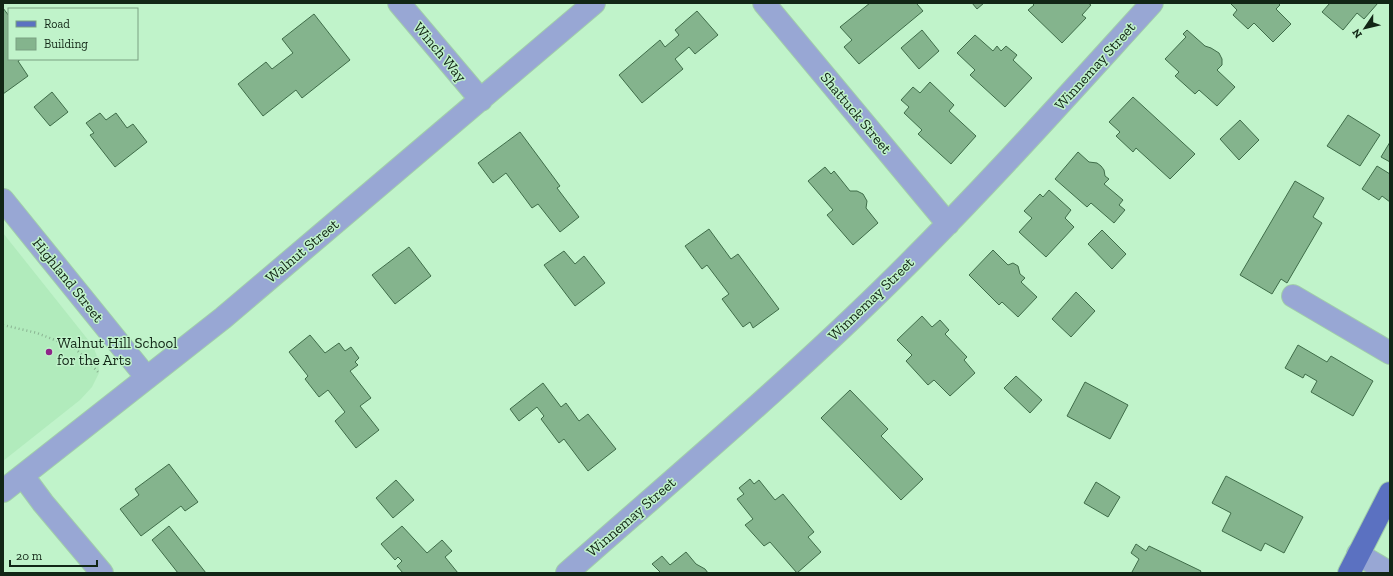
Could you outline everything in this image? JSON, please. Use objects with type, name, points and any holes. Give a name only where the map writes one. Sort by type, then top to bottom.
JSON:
[{"type":"main road","points":[[1354,564],[1390,493]]},
{"type":"street","name":"Winch Way","points":[[399,3],[481,100]]},
{"type":"street","name":"Walnut Street","points":[[3,491],[223,318],[594,3]]},
{"type":"street","name":"Shattuck Street","points":[[764,3],[948,224]]},
{"type":"street","name":"Winnemay Street","points":[[567,573],[791,375],[895,277],[997,172],[1152,3]]},
{"type":"street","name":"Highland Street","points":[[3,200],[147,378]]},
{"type":"street","points":[[1293,296],[1390,353]]},
{"type":"street","points":[[23,476],[43,503],[102,573]]},
{"type":"street","points":[[1354,564],[1390,573]]},
{"type":"path","points":[[3,325],[37,333],[76,348],[99,373]]},
{"type":"shaded area","name":"Walnut Hill School for the Arts","points":[[3,233],[93,346],[98,359],[99,373],[92,387],[80,400],[3,461]]},
{"type":"building","points":[[870,3],[918,3],[917,4],[923,11],[859,64],[844,47],[852,40],[840,27]]},
{"type":"building","points":[[972,3],[984,3],[977,9]]},
{"type":"building","points":[[1032,3],[1088,3],[1091,5],[1082,15],[1086,18],[1062,43],[1028,10],[1034,5]]},
{"type":"building","points":[[1230,3],[1278,3],[1280,5],[1276,9],[1291,24],[1273,42],[1254,23],[1248,29],[1233,15],[1237,10]]},
{"type":"building","points":[[1330,3],[1378,3],[1364,19],[1357,13],[1343,30],[1322,12]]},
{"type":"building","points":[[3,8],[8,15],[8,60],[20,60],[18,61],[28,76],[3,94]]},
{"type":"building","points":[[697,11],[718,35],[695,54],[689,47],[675,59],[683,69],[642,103],[619,75],[660,40],[665,47],[679,35],[675,30]]},
{"type":"building","points":[[314,14],[350,60],[302,98],[296,90],[263,116],[238,84],[266,62],[272,69],[293,53],[282,39]]},
{"type":"building","points":[[922,30],[939,51],[919,69],[901,48]]},
{"type":"building","points":[[1187,30],[1205,46],[1219,53],[1222,59],[1222,65],[1217,70],[1235,87],[1217,106],[1199,90],[1195,94],[1175,76],[1179,72],[1165,59],[1186,37],[1183,34]]},
{"type":"building","points":[[975,35],[993,51],[997,46],[1001,51],[1006,46],[1017,55],[1013,60],[1032,78],[1005,107],[970,75],[975,70],[957,53]]},
{"type":"building","points":[[930,82],[954,105],[949,111],[976,136],[951,164],[918,134],[922,130],[904,113],[909,107],[901,100],[913,87],[920,93]]},
{"type":"building","points":[[52,92],[68,112],[50,126],[34,107]]},
{"type":"building","points":[[1133,97],[1195,154],[1170,179],[1136,148],[1133,152],[1116,136],[1120,132],[1109,122]]},
{"type":"building","points":[[100,113],[106,120],[116,113],[127,128],[133,124],[147,142],[115,167],[90,135],[94,133],[86,123]]},
{"type":"building","points":[[1348,115],[1380,135],[1360,166],[1327,146]]},
{"type":"building","points":[[1240,120],[1259,140],[1239,160],[1220,139]]},
{"type":"building","points":[[520,132],[560,186],[557,188],[579,217],[560,232],[538,204],[532,208],[506,173],[493,183],[478,163]]},
{"type":"building","points":[[1390,142],[1390,162],[1381,157]]},
{"type":"building","points":[[1078,152],[1089,162],[1097,163],[1101,166],[1104,170],[1105,176],[1109,179],[1104,184],[1123,200],[1119,205],[1125,210],[1114,223],[1091,203],[1087,207],[1055,179]]},
{"type":"building","points":[[1377,166],[1390,174],[1390,202],[1382,196],[1379,200],[1362,189]]},
{"type":"building","points":[[825,167],[831,174],[834,171],[850,191],[857,191],[863,194],[867,201],[866,208],[878,223],[853,245],[827,215],[833,210],[808,181]]},
{"type":"building","points":[[1295,181],[1324,198],[1313,217],[1322,223],[1287,283],[1281,279],[1272,294],[1240,275]]},
{"type":"building","points":[[1049,190],[1071,210],[1065,218],[1074,227],[1046,257],[1019,232],[1032,218],[1024,211],[1040,194],[1043,197]]},
{"type":"building","points":[[709,229],[731,259],[738,254],[779,309],[753,328],[750,322],[743,327],[722,299],[729,294],[707,265],[702,269],[685,246]]},
{"type":"building","points":[[1102,230],[1126,254],[1112,269],[1088,244]]},
{"type":"building","points":[[409,247],[431,276],[395,304],[372,275]]},
{"type":"building","points":[[993,250],[1008,265],[1013,263],[1018,266],[1020,274],[1025,278],[1021,282],[1037,297],[1018,317],[1002,302],[999,305],[969,275]]},
{"type":"building","points":[[564,251],[575,264],[584,256],[605,283],[575,306],[544,265]]},
{"type":"building","points":[[1076,292],[1095,311],[1071,337],[1052,319]]},
{"type":"building","points":[[922,316],[932,327],[940,320],[949,330],[945,334],[967,357],[964,360],[975,373],[950,396],[934,380],[928,385],[906,361],[912,355],[897,340]]},
{"type":"building","points":[[310,335],[325,353],[339,343],[345,351],[351,347],[359,358],[355,362],[358,365],[350,371],[371,398],[360,406],[379,430],[356,448],[335,421],[345,412],[328,390],[319,397],[305,379],[308,376],[289,352]]},
{"type":"building","points":[[1298,345],[1327,362],[1331,356],[1373,381],[1353,416],[1311,392],[1317,381],[1305,374],[1303,378],[1285,368]]},
{"type":"building","points":[[1016,376],[1042,400],[1030,413],[1004,388]]},
{"type":"building","points":[[1085,382],[1128,405],[1110,439],[1067,416]]},
{"type":"building","points":[[543,383],[561,407],[566,403],[579,421],[588,414],[616,449],[588,471],[564,439],[559,443],[541,419],[544,416],[537,407],[519,421],[510,409]]},
{"type":"building","points":[[850,390],[888,429],[881,436],[923,479],[901,500],[821,418]]},
{"type":"building","points":[[169,464],[198,502],[185,511],[181,506],[141,536],[120,509],[139,495],[135,489]]},
{"type":"building","points":[[1226,476],[1303,517],[1284,553],[1265,543],[1261,551],[1222,531],[1231,513],[1212,503]]},
{"type":"building","points":[[750,479],[754,484],[759,480],[775,500],[783,494],[814,532],[808,537],[821,552],[797,573],[770,542],[764,546],[745,525],[753,519],[737,499],[744,494],[739,488]]},
{"type":"building","points":[[396,480],[414,500],[393,518],[376,498]]},
{"type":"building","points":[[1096,482],[1120,497],[1108,517],[1084,503]]},
{"type":"building","points":[[169,526],[206,573],[178,573],[152,540]]},
{"type":"building","points":[[402,526],[427,553],[442,540],[452,551],[445,557],[458,573],[403,573],[397,566],[402,561],[398,557],[395,560],[381,544]]},
{"type":"building","points":[[1136,544],[1146,551],[1149,546],[1201,571],[1200,573],[1133,573],[1132,572],[1139,559],[1131,553]]},
{"type":"building","points":[[686,552],[696,564],[705,569],[708,573],[659,573],[660,572],[652,564],[662,556],[670,565]]},
{"type":"place","name":"Walnut Hill School for the Arts","points":[[49,352]]}]
